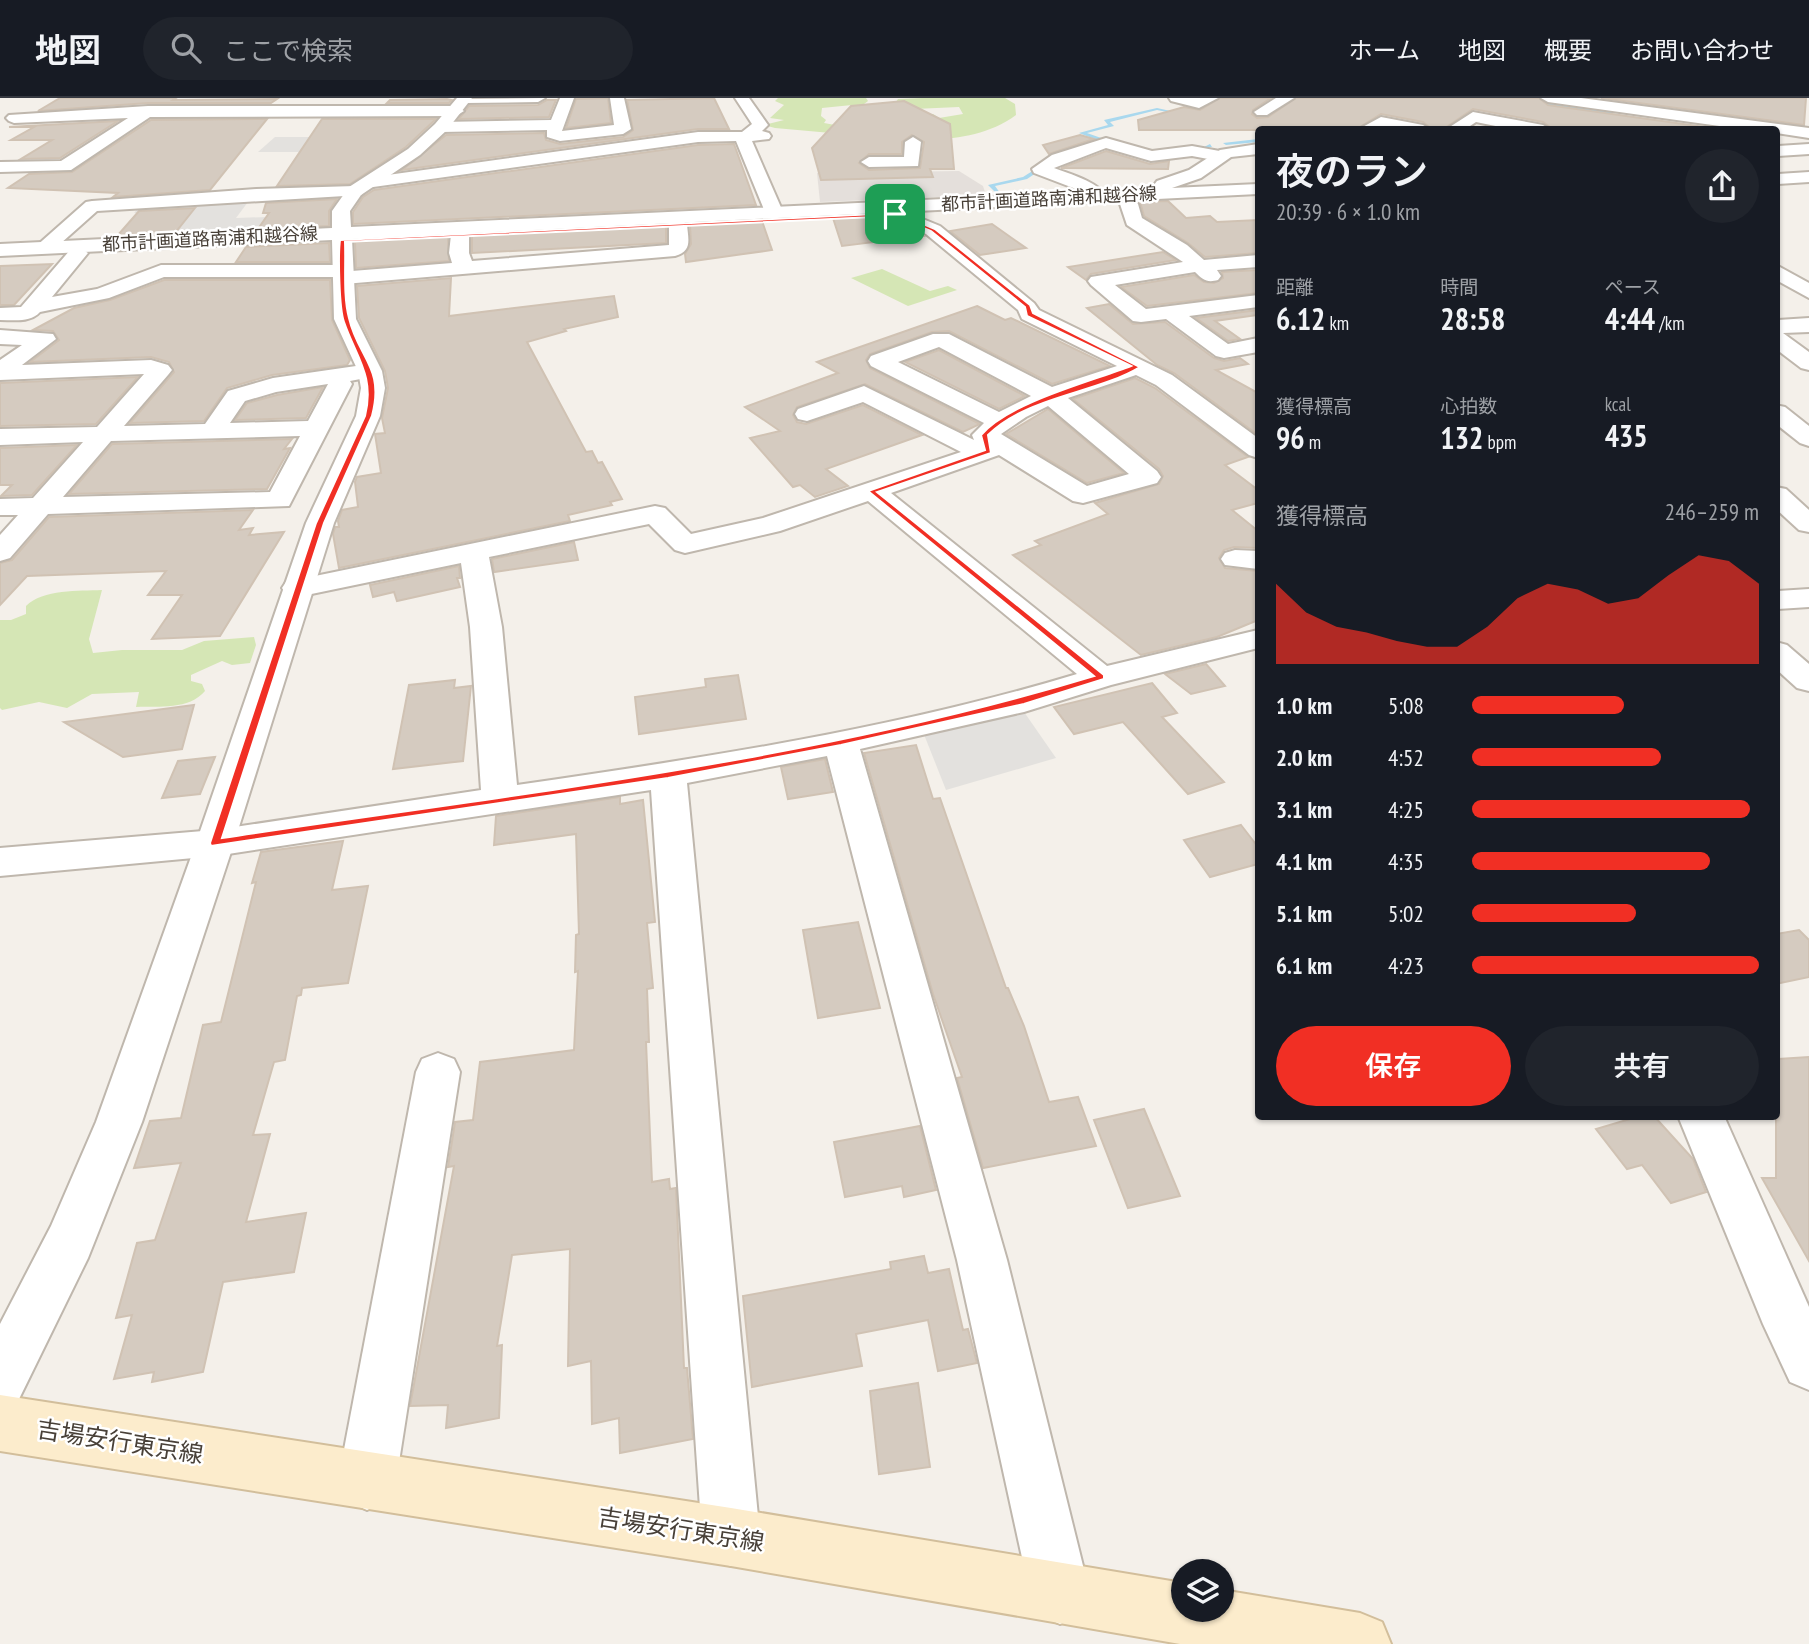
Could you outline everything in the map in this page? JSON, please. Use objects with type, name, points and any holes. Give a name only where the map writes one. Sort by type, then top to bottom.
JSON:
[{"type":"main road","name":"吉場安行東京線","points":[[0,1423],[731,1537],[1360,1644]]},
{"type":"street","points":[[59,114],[82,98]]},
{"type":"street","points":[[173,111],[189,98]]},
{"type":"street","points":[[272,111],[283,98]]},
{"type":"street","points":[[14,118],[148,111],[457,108],[520,98],[538,98]]},
{"type":"street","points":[[494,126],[520,98]]},
{"type":"street","points":[[567,98],[554,134],[560,136],[623,129],[617,98]]},
{"type":"street","points":[[742,98],[760,125],[756,136]]},
{"type":"street","points":[[1175,98],[1199,104],[1211,98]]},
{"type":"street","points":[[1262,112],[1287,98]]},
{"type":"street","points":[[1548,98],[1589,110],[1645,111],[1730,125]]},
{"type":"street","points":[[1626,98],[1645,111]]},
{"type":"street","points":[[1,128],[14,118],[22,100]]},
{"type":"street","points":[[457,108],[494,126],[557,125]]},
{"type":"street","points":[[0,507],[279,500],[318,428],[355,377],[345,319],[341,211],[360,187],[414,152],[457,108]]},
{"type":"street","points":[[2,167],[65,166],[148,111]]},
{"type":"street","points":[[1387,123],[1406,111]]},
{"type":"street","points":[[1773,112],[1809,133]]},
{"type":"street","points":[[59,133],[91,113]]},
{"type":"street","points":[[1459,126],[1472,117],[1521,126]]},
{"type":"street","points":[[1374,126],[1381,122],[1402,126]]},
{"type":"street","points":[[1780,130],[1809,133]]},
{"type":"street","points":[[1110,145],[1146,134]]},
{"type":"street","points":[[44,248],[92,206],[360,187],[698,137],[756,136]]},
{"type":"street","points":[[756,136],[743,139],[774,212]]},
{"type":"street","points":[[869,162],[912,162],[912,142]]},
{"type":"street","points":[[1219,156],[1192,151],[1151,156],[1106,143],[1058,159],[1040,169],[1103,196],[1185,179],[1219,156],[1239,150],[1255,149]]},
{"type":"street","points":[[2,167],[37,147]]},
{"type":"street","points":[[1780,153],[1809,151]]},
{"type":"street","points":[[1219,156],[1218,165],[1224,174],[1255,187]]},
{"type":"street","points":[[1246,173],[1236,165],[1240,160],[1255,156]]},
{"type":"street","points":[[1780,164],[1809,162]]},
{"type":"street","points":[[1780,171],[1809,170]]},
{"type":"street","points":[[1780,179],[1809,177]]},
{"type":"street","name":"都市計画道路南浦和越谷線","points":[[0,257],[78,254],[343,255],[774,212],[1255,188]]},
{"type":"street","name":"都市計画道路南浦和越谷線","points":[[0,250],[44,248],[343,255],[460,235],[1255,199]]},
{"type":"street","points":[[1129,204],[1134,221],[1167,241],[1249,302]]},
{"type":"street","points":[[895,214],[933,230],[1027,307],[1030,314],[1164,380],[1255,448]]},
{"type":"street","points":[[35,306],[102,294],[161,271],[343,255],[464,268],[675,250],[679,248],[678,224]]},
{"type":"street","points":[[460,235],[459,253],[464,268]]},
{"type":"street","points":[[1167,241],[1193,239]]},
{"type":"street","points":[[0,314],[27,313],[78,254]]},
{"type":"street","points":[[1249,302],[1141,316],[1098,281],[1198,265],[1255,261]]},
{"type":"street","points":[[1780,269],[1809,272]]},
{"type":"street","points":[[1780,272],[1809,292]]},
{"type":"street","points":[[1223,285],[1255,282]]},
{"type":"street","points":[[1171,313],[1224,351],[1255,346]]},
{"type":"street","points":[[1780,327],[1809,325]]},
{"type":"street","points":[[0,337],[45,339],[0,371]]},
{"type":"street","points":[[941,339],[1052,397],[1148,477],[1083,495],[990,436],[879,361],[941,339]]},
{"type":"street","points":[[1780,343],[1802,368]]},
{"type":"street","points":[[297,588],[655,514],[685,544],[770,525],[872,491],[990,436],[1052,397],[1137,367]]},
{"type":"street","points":[[0,371],[160,370],[0,552]]},
{"type":"street","points":[[0,1380],[70,1241],[119,1122],[215,843],[297,588],[327,505],[368,416],[373,388],[355,377],[273,385],[236,396],[212,431]]},
{"type":"street","points":[[807,414],[864,393],[964,445],[990,436]]},
{"type":"street","points":[[1780,415],[1809,438]]},
{"type":"street","points":[[1224,425],[1255,419]]},
{"type":"street","points":[[0,437],[318,428]]},
{"type":"street","points":[[872,491],[1101,677]]},
{"type":"street","points":[[1780,499],[1809,524]]},
{"type":"street","points":[[474,553],[486,627],[500,799]]},
{"type":"street","points":[[1780,600],[1809,598]]},
{"type":"street","points":[[0,862],[215,843],[668,775],[1024,701],[1101,677],[1255,640]]},
{"type":"street","points":[[1780,656],[1809,681]]},
{"type":"street","points":[[841,741],[982,1260],[1060,1594]]},
{"type":"street","points":[[668,775],[731,1537]]},
{"type":"street","points":[[367,1481],[438,1072]]},
{"type":"street","points":[[1702,1120],[1781,1307],[1809,1363]]},
{"type":"shaded area","points":[[275,137],[314,137],[299,152],[258,152]]},
{"type":"shaded area","points":[[959,171],[983,186],[986,195],[820,202],[817,173]]},
{"type":"shaded area","points":[[341,192],[336,199],[248,202],[236,218],[325,215],[318,226],[175,233],[189,215],[166,211],[134,213],[143,203]]},
{"type":"shaded area","points":[[1022,709],[1056,758],[946,790],[923,732]]},
{"type":"green space","points":[[778,98],[866,98],[868,101],[864,104],[868,107],[861,113],[852,105],[822,108],[821,116],[826,120],[824,123],[835,125],[831,133],[764,125],[784,120],[770,118],[784,105],[775,101]]},
{"type":"green space","points":[[1005,98],[1015,104],[1016,115],[996,127],[975,134],[930,140],[934,128],[946,126],[939,120],[928,121],[923,115],[933,114],[939,118],[963,114],[959,107],[914,109],[896,102],[898,99]]},
{"type":"green space","points":[[882,269],[930,291],[948,286],[957,290],[908,306],[851,278]]},
{"type":"green space","points":[[102,590],[89,639],[93,653],[182,650],[204,641],[254,637],[256,645],[250,663],[232,665],[222,661],[191,675],[191,681],[202,684],[205,691],[182,704],[136,707],[139,692],[92,694],[67,708],[39,702],[2,710],[0,620],[11,620],[26,614],[26,606],[42,596]]},
{"type":"building","points":[[60,98],[277,99],[271,103],[148,103],[38,111]]},
{"type":"building","points":[[608,98],[611,123],[566,128],[576,99]]},
{"type":"building","points":[[714,98],[729,129],[698,129],[402,170],[446,135],[544,133],[546,140],[560,144],[623,137],[633,130],[627,100]]},
{"type":"building","points":[[1220,98],[1271,98],[1253,110],[1252,114],[1257,118],[1268,117],[1296,98],[1539,98],[1548,105],[1698,126],[1548,126],[1543,122],[1473,109],[1448,126],[1428,126],[1423,122],[1381,114],[1362,126],[1139,130],[1138,120],[1184,107],[1200,110]]},
{"type":"building","points":[[1601,98],[1806,98],[1804,125]]},
{"type":"building","points":[[390,100],[452,100],[449,103],[387,103]]},
{"type":"building","points":[[547,100],[556,100],[549,117],[459,119],[469,106],[538,105]]},
{"type":"building","points":[[904,101],[950,124],[954,169],[930,169],[933,177],[821,180],[812,148],[851,106]],"holes":[[[912,135],[924,142],[920,168],[869,170],[859,163],[869,154],[902,154],[902,142]]]},
{"type":"building","points":[[267,119],[210,190],[113,197],[118,193],[8,188],[29,174],[72,172],[151,120]]},
{"type":"building","points":[[322,119],[436,119],[406,147],[350,184],[277,186]]},
{"type":"building","points":[[118,121],[60,158],[21,159],[52,140],[11,140],[34,127],[9,127]]},
{"type":"building","points":[[1080,135],[1094,139],[1049,154],[1043,145]]},
{"type":"building","points":[[734,144],[756,205],[353,224],[353,212],[363,197],[374,190],[698,145]]},
{"type":"building","points":[[1106,151],[1150,164],[1169,161],[1168,169],[1061,168]]},
{"type":"building","points":[[337,199],[329,211],[329,226],[258,229],[269,213],[263,213],[266,203]]},
{"type":"building","points":[[1168,201],[1186,218],[1210,216],[1217,222],[1255,220],[1255,253],[1205,257],[1188,243],[1144,216],[1140,202]]},
{"type":"building","points":[[195,208],[175,233],[118,235],[139,211]]},
{"type":"building","points":[[882,215],[923,236],[842,246],[833,218]]},
{"type":"building","points":[[762,221],[772,250],[686,262],[685,254],[691,244],[690,225]]},
{"type":"building","points":[[992,224],[1026,248],[980,255],[950,231]]},
{"type":"building","points":[[666,226],[666,243],[472,253],[472,236]]},
{"type":"building","points":[[448,237],[449,261],[356,268],[355,242]]},
{"type":"building","points":[[329,243],[330,262],[236,262],[246,247]]},
{"type":"building","points":[[1163,252],[1176,260],[1091,274],[1086,280],[1068,267]]},
{"type":"building","points":[[52,264],[14,305],[0,305],[0,266]]},
{"type":"building","points":[[1255,270],[1255,293],[1147,306],[1121,287],[1194,275],[1204,282],[1214,283],[1223,278],[1222,272]]},
{"type":"building","points":[[451,278],[449,316],[614,296],[618,317],[564,329],[566,331],[527,342],[586,452],[592,451],[598,463],[602,462],[622,499],[610,502],[612,505],[568,515],[570,521],[339,568],[333,534],[335,527],[339,527],[342,510],[358,507],[355,482],[357,477],[381,473],[375,434],[385,433],[382,418],[388,388],[385,371],[359,318],[357,286]]},
{"type":"building","points":[[164,280],[330,280],[332,320],[350,360],[347,365],[272,375],[227,388],[204,421],[130,423],[174,372],[169,362],[151,357],[30,362],[59,340],[53,331],[33,330],[74,308],[110,300]]},
{"type":"building","points":[[1109,304],[1133,324],[1165,322],[1214,358],[1224,361],[1240,358],[1248,364],[1216,370],[1255,391],[1255,433],[1174,373],[1157,365],[1087,308]]},
{"type":"building","points":[[977,306],[1005,320],[1011,318],[1110,366],[1052,384],[949,331],[932,332],[870,354],[866,360],[870,368],[980,424],[963,432],[865,384],[797,407],[793,415],[797,422],[806,424],[863,405],[922,435],[826,469],[848,486],[815,497],[800,485],[793,487],[750,438],[780,431],[745,407],[838,373],[817,362]]},
{"type":"building","points":[[1255,310],[1255,315],[1215,321],[1240,339],[1228,341],[1196,318]]},
{"type":"building","points":[[939,350],[1025,396],[999,409],[905,362]]},
{"type":"building","points":[[138,377],[96,424],[0,426],[0,383]]},
{"type":"building","points":[[1135,378],[1155,388],[1248,457],[1225,465],[1255,488],[1255,504],[1232,510],[1255,529],[1255,548],[1234,547],[1224,550],[1219,558],[1225,568],[1255,571],[1255,621],[1217,637],[1141,655],[1013,555],[1041,545],[1035,541],[1108,514],[1095,503],[1159,484],[1163,476],[1159,469],[1073,399]]},
{"type":"building","points":[[323,387],[306,418],[235,420],[247,403]]},
{"type":"building","points":[[1048,409],[1124,473],[1087,483],[1006,434]]},
{"type":"building","points":[[292,439],[284,449],[290,448],[267,489],[69,494],[112,444]]},
{"type":"building","points":[[77,445],[32,495],[1,496],[12,485],[0,485],[0,448]]},
{"type":"building","points":[[253,510],[239,530],[253,528],[249,535],[284,532],[220,636],[152,639],[182,595],[148,595],[166,571],[27,576],[0,605],[0,563],[12,560],[49,517]]},
{"type":"building","points":[[574,542],[578,560],[494,572],[492,559]]},
{"type":"building","points":[[459,566],[460,578],[457,578],[460,587],[397,601],[394,592],[373,597],[370,585]]},
{"type":"building","points":[[1206,664],[1225,686],[1191,694],[1165,674]]},
{"type":"building","points":[[738,675],[746,719],[639,734],[635,697],[706,687],[705,679]]},
{"type":"building","points":[[455,680],[454,688],[471,686],[463,761],[393,769],[409,685]]},
{"type":"building","points":[[1152,683],[1177,713],[1162,717],[1224,782],[1188,794],[1123,722],[1074,734],[1054,707]]},
{"type":"building","points":[[194,705],[182,749],[123,757],[64,722]]},
{"type":"building","points":[[916,745],[933,799],[940,798],[1006,988],[1024,1026],[1049,1102],[1078,1097],[1096,1146],[983,1168],[957,1078],[962,1077],[933,994],[864,753]]},
{"type":"building","points":[[215,757],[200,794],[162,798],[178,761]]},
{"type":"building","points":[[825,759],[833,792],[788,799],[781,767]]},
{"type":"building","points":[[620,797],[620,804],[643,800],[655,922],[647,923],[653,988],[647,989],[649,1042],[646,1042],[652,1182],[669,1179],[670,1189],[676,1188],[684,1368],[687,1368],[693,1439],[620,1453],[619,1418],[592,1424],[591,1361],[568,1366],[570,1249],[512,1255],[497,1346],[502,1345],[499,1418],[446,1428],[448,1405],[410,1406],[454,1166],[448,1167],[455,1122],[473,1120],[480,1062],[574,1050],[578,971],[575,972],[576,935],[579,934],[576,834],[494,845],[496,816]]},
{"type":"building","points":[[1241,825],[1255,843],[1255,865],[1210,877],[1184,840]]},
{"type":"building","points":[[343,841],[332,890],[368,886],[348,983],[302,988],[301,995],[297,996],[285,1060],[274,1062],[253,1135],[270,1134],[246,1222],[306,1213],[294,1272],[223,1282],[203,1372],[152,1382],[154,1372],[114,1379],[132,1315],[116,1318],[137,1243],[155,1240],[181,1163],[134,1168],[150,1121],[181,1118],[203,1025],[221,1022],[261,852]]},
{"type":"building","points":[[858,922],[880,1008],[818,1018],[803,930]]},
{"type":"building","points":[[1799,930],[1809,940],[1809,977],[1780,983],[1780,933]]},
{"type":"building","points":[[1809,1057],[1809,1261],[1762,1178],[1776,1178],[1780,1059]]},
{"type":"building","points":[[1144,1109],[1180,1196],[1128,1208],[1094,1120]]},
{"type":"building","points":[[1626,1120],[1658,1120],[1693,1159],[1706,1192],[1671,1203],[1642,1165],[1627,1169],[1596,1129]]},
{"type":"building","points":[[920,1126],[936,1190],[904,1197],[902,1186],[845,1197],[834,1142]]},
{"type":"building","points":[[924,1256],[928,1273],[949,1269],[963,1330],[968,1329],[977,1363],[938,1371],[928,1320],[856,1334],[862,1366],[752,1387],[743,1296],[891,1269],[890,1262]]},
{"type":"building","points":[[918,1383],[930,1467],[879,1474],[870,1391]]},
{"type":"waterway","points":[[1517,98],[1608,110]]},
{"type":"waterway","points":[[1102,140],[1082,133],[1112,125],[1106,121],[1157,109],[1182,114]]},
{"type":"waterway","points":[[1226,143],[1255,140]]},
{"type":"waterway","points":[[998,192],[991,185],[1025,178],[1034,172]]},
{"type":"route","points":[[895,214],[933,230],[1027,307],[1030,314],[1137,367],[1052,397],[998,421],[985,435],[989,451],[872,491],[1101,677],[1024,701],[668,775],[215,843],[320,523],[368,416],[372,400],[370,371],[345,319],[342,241],[895,214]]}]
